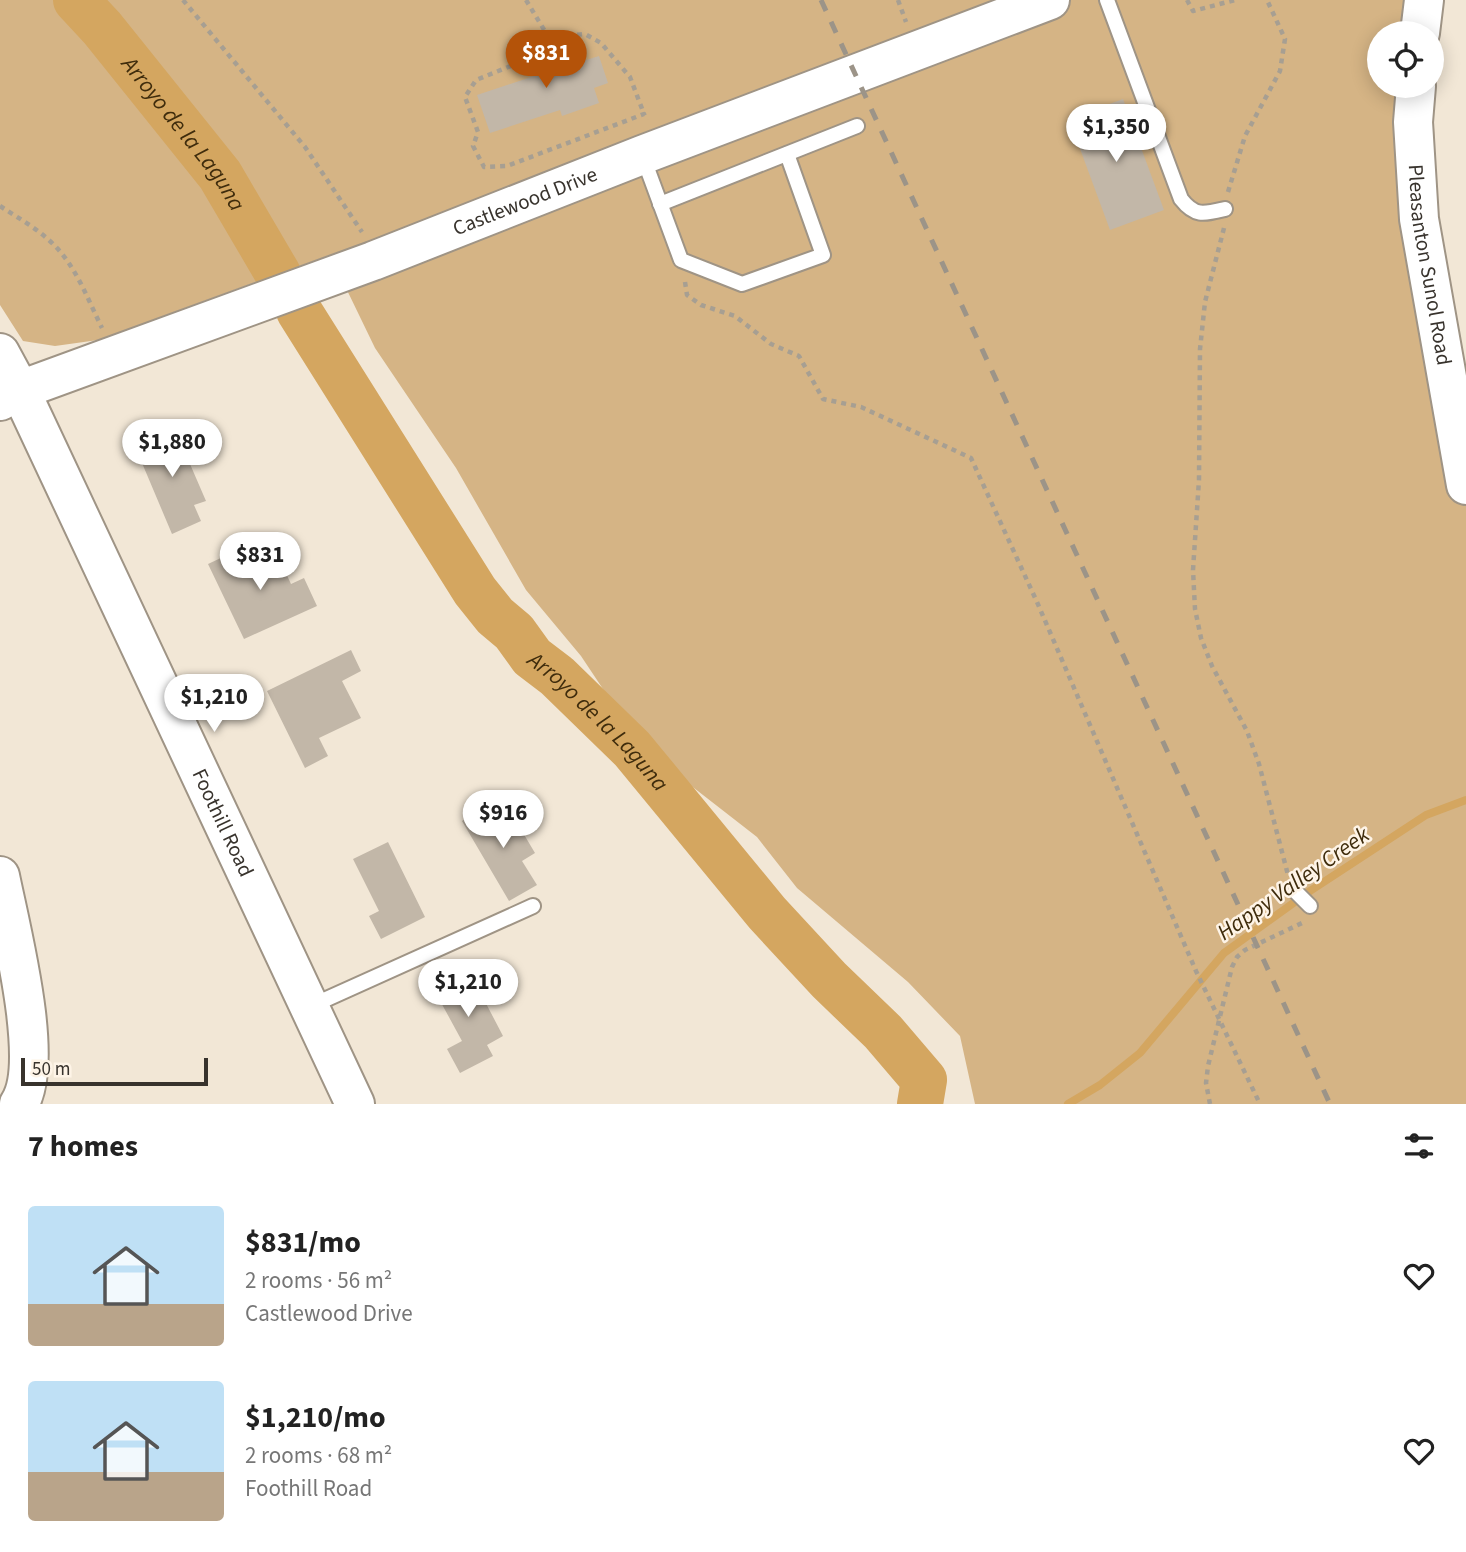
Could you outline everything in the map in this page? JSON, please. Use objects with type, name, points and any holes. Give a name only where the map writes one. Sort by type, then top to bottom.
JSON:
[{"type":"street","name":"Castlewood Drive","points":[[10,395],[375,260],[1050,0]]},
{"type":"street","points":[[1421,21],[1424,0]]},
{"type":"street","name":"Pleasanton Sunol Road","points":[[1415,98],[1413,122],[1419,219],[1466,485]]},
{"type":"street","name":"Foothill Road","points":[[0,353],[10,395],[355,1104]]},
{"type":"street","points":[[0,876],[29,1028],[28,1072],[23,1098],[19,1104]]},
{"type":"lane","points":[[1108,0],[1181,199],[1189,210],[1203,214],[1225,209]]},
{"type":"lane","points":[[660,204],[857,126]]},
{"type":"lane","points":[[650,152],[660,204],[681,260],[742,285],[823,255],[787,153]]},
{"type":"lane","points":[[1295,891],[1310,906]]},
{"type":"lane","points":[[309,1007],[533,905]]},
{"type":"path","points":[[183,0],[305,147],[331,183],[375,260]]},
{"type":"path","points":[[527,0],[546,33],[562,36],[585,34],[601,43],[630,77],[645,114],[650,152]]},
{"type":"path","points":[[1187,0],[1193,11],[1235,0]]},
{"type":"path","points":[[1267,0],[1285,39],[1280,71],[1245,136],[1228,186],[1222,239],[1205,302],[1200,348],[1199,480],[1193,570],[1195,609],[1201,638],[1212,666],[1247,731],[1259,764],[1290,882],[1295,891]]},
{"type":"path","points":[[546,33],[528,59],[476,80],[465,97],[478,132],[473,146],[484,167],[507,166],[645,114]]},
{"type":"path","points":[[0,206],[37,230],[73,268],[115,355]]},
{"type":"path","points":[[681,260],[687,295],[701,305],[735,316],[771,344],[799,356],[823,399],[861,407],[971,458],[1037,602],[1195,971],[1260,1104]]},
{"type":"path","points":[[1210,1104],[1206,1083],[1208,1066],[1232,967],[1237,957],[1245,950],[1307,920],[1312,914],[1310,906]]},
{"type":"shaded area","points":[[0,0],[1433,0],[1432,21],[1367,21],[1367,98],[1433,98],[1437,199],[1443,258],[1466,415],[1466,1104],[975,1104],[960,1036],[908,982],[797,888],[757,837],[658,760],[617,710],[581,656],[526,590],[456,468],[375,348],[330,255],[98,340],[55,346],[23,341],[0,305]]},
{"type":"building","points":[[576,43],[583,61],[599,56],[608,83],[594,88],[599,103],[562,116],[560,110],[490,133],[477,95],[543,73],[537,56]]},
{"type":"building","points":[[1123,99],[1164,210],[1110,230],[1069,119]]},
{"type":"building","points":[[174,427],[206,501],[194,505],[201,521],[172,534],[134,444]]},
{"type":"building","points":[[240,549],[248,567],[277,554],[291,584],[304,578],[317,606],[244,639],[208,564]]},
{"type":"building","points":[[351,650],[361,671],[342,681],[361,718],[319,738],[328,756],[305,768],[267,691]]},
{"type":"building","points":[[489,805],[498,818],[510,811],[535,853],[522,861],[537,885],[509,901],[462,821]]},
{"type":"building","points":[[388,842],[425,917],[381,939],[369,916],[379,911],[353,859]]},
{"type":"building","points":[[467,967],[503,1036],[487,1045],[493,1056],[460,1073],[447,1049],[462,1041],[432,986]]},
{"type":"waterway","name":"Arroyo de la Laguna","points":[[76,0],[102,28],[220,175],[278,274]]},
{"type":"waterway","name":"Arroyo de la Laguna","points":[[299,311],[475,591],[495,616],[514,632],[532,657],[557,676],[632,749],[767,913],[829,980],[883,1032],[924,1080],[920,1104]]},
{"type":"waterway","name":"Happy Valley Creek","points":[[1068,1104],[1100,1085],[1140,1053],[1224,953],[1310,891],[1426,815],[1466,800]]},
{"type":"railway","points":[[821,0],[1330,1104]]}]
